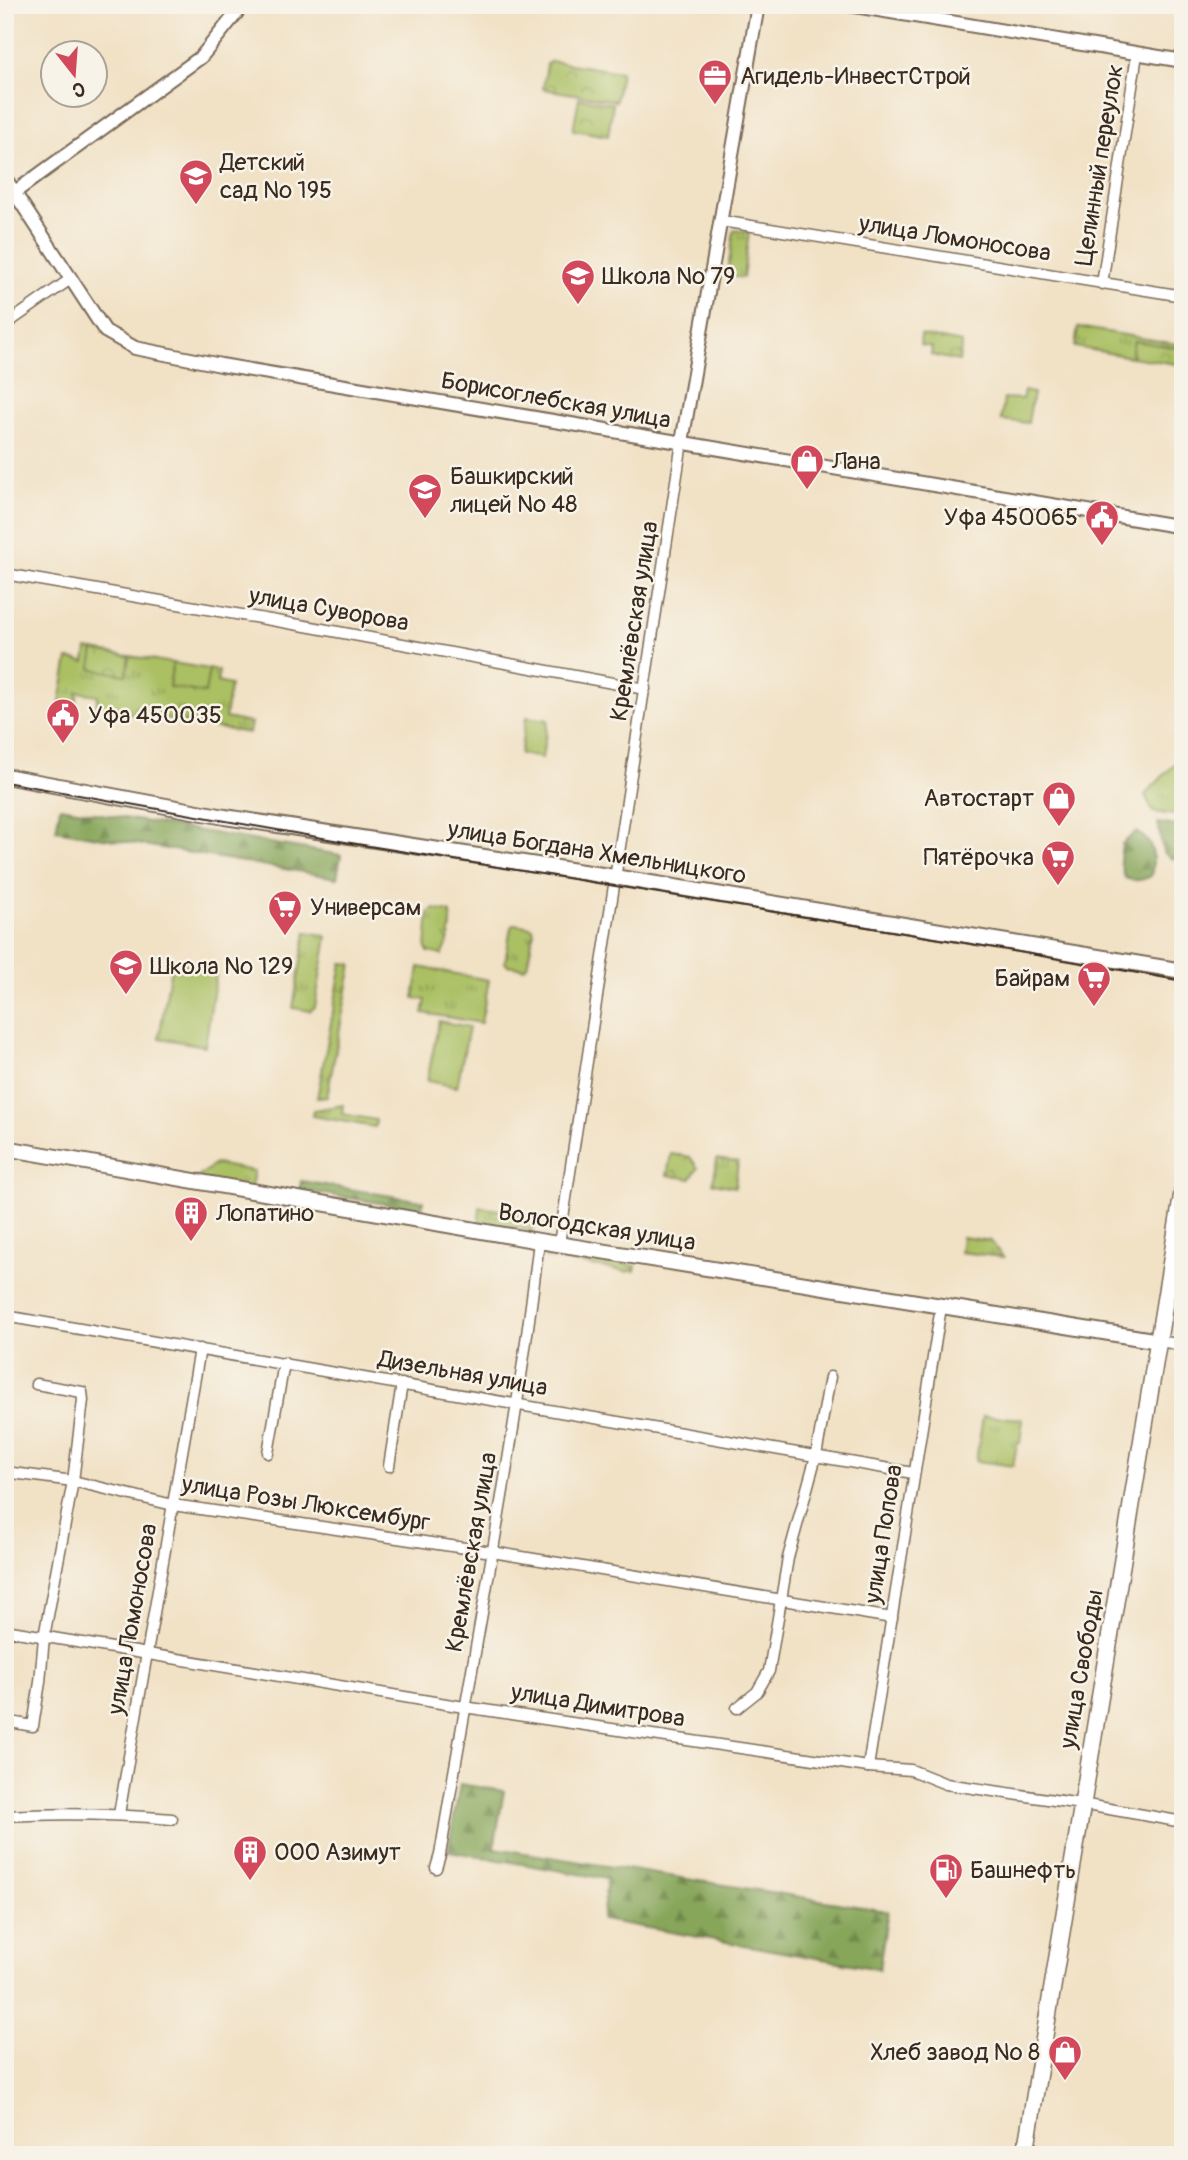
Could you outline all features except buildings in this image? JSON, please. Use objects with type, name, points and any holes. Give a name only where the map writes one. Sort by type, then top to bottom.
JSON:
[{"type":"main road","name":"улица Богдана Хмельницкого","points":[[5,776],[225,817],[614,877],[1183,971]]},
{"type":"main road","name":"Вологодская улица","points":[[5,1148],[539,1241],[1159,1342]]},
{"type":"main road","name":"улица Свободы","points":[[1025,2155],[1183,1191]]},
{"type":"street","points":[[15,192],[201,57],[243,5]]},
{"type":"street","name":"Кремлёвская улица","points":[[559,1244],[682,442],[758,5]]},
{"type":"street","points":[[849,5],[1183,61]]},
{"type":"street","name":"Целинный переулок","points":[[1102,284],[1137,54]]},
{"type":"street","name":"Борисоглебская улица","points":[[5,178],[106,331],[135,348],[221,365],[1183,527]]},
{"type":"street","name":"улица Ломоносова","points":[[721,221],[1183,296]]},
{"type":"street","points":[[5,325],[72,278]]},
{"type":"street","name":"улица Суворова","points":[[5,574],[325,629],[645,689]]},
{"type":"street","name":"Кремлёвская улица","points":[[436,1868],[518,1404],[539,1241]]},
{"type":"street","name":"улица Попова","points":[[868,1767],[940,1307]]},
{"type":"street","name":"Дизельная улица","points":[[5,1316],[913,1473]]},
{"type":"street","name":"Вологодская улица","points":[[1159,1342],[1183,1345]]},
{"type":"street","name":"улица Ломоносова","points":[[119,1814],[200,1349]]},
{"type":"street","points":[[268,1453],[284,1363]]},
{"type":"street","points":[[737,1707],[757,1692],[769,1671],[788,1558],[816,1456],[830,1377]]},
{"type":"street","points":[[5,1721],[33,1726],[44,1637],[73,1481],[83,1400],[82,1392],[36,1384]]},
{"type":"street","points":[[389,1466],[402,1384]]},
{"type":"street","name":"улица Розы Люксембург","points":[[5,1472],[73,1481],[173,1505],[492,1552],[892,1618]]},
{"type":"street","name":"улица Димитрова","points":[[5,1630],[464,1707],[868,1767],[911,1770],[946,1784],[1183,1822]]},
{"type":"street","points":[[5,1816],[68,1813],[172,1819]]},
{"type":"green space","points":[[551,61],[621,72],[616,101],[543,89],[547,64]]},
{"type":"green space","points":[[579,98],[613,104],[608,136],[573,130]]},
{"type":"green space","points":[[734,230],[749,232],[743,278],[727,276]]},
{"type":"green space","points":[[1078,327],[1183,345],[1183,349],[1134,341],[1131,357],[1075,347]]},
{"type":"green space","points":[[921,335],[962,343],[959,361],[931,355],[932,347],[920,345]]},
{"type":"green space","points":[[1134,341],[1183,349],[1183,365],[1131,357]]},
{"type":"green space","points":[[1024,391],[1033,393],[1028,423],[1001,420],[1004,398],[1022,399]]},
{"type":"green space","points":[[87,649],[94,650],[91,668],[126,675],[129,656],[173,663],[169,687],[205,692],[209,669],[219,671],[217,682],[230,685],[225,718],[251,723],[249,733],[96,708],[98,695],[78,692],[74,715],[58,712],[68,659],[85,662]]},
{"type":"green space","points":[[94,650],[129,656],[126,675],[91,669]]},
{"type":"green space","points":[[173,663],[209,669],[205,693],[169,687]]},
{"type":"green space","points":[[526,717],[548,720],[542,758],[520,754]]},
{"type":"green space","points":[[1183,755],[1183,816],[1153,812],[1145,795]]},
{"type":"green space","points":[[60,807],[341,855],[337,878],[56,830]]},
{"type":"green space","points":[[1158,823],[1183,827],[1183,855],[1172,859],[1163,852]]},
{"type":"green space","points":[[1136,832],[1147,840],[1152,851],[1151,876],[1141,880],[1125,878],[1120,861],[1122,844]]},
{"type":"green space","points":[[433,909],[450,912],[450,934],[442,955],[428,952],[426,947],[429,913]]},
{"type":"green space","points":[[514,924],[531,927],[534,931],[527,966],[524,968],[507,965],[505,962],[511,927]]},
{"type":"green space","points":[[306,932],[327,937],[315,1007],[310,1011],[293,1008]]},
{"type":"green space","points":[[172,961],[217,968],[205,1046],[159,1038]]},
{"type":"green space","points":[[342,963],[352,964],[327,1097],[317,1098]]},
{"type":"green space","points":[[419,967],[489,980],[481,1023],[423,1013],[426,1000],[414,998]]},
{"type":"green space","points":[[439,1021],[469,1027],[457,1087],[427,1081]]},
{"type":"green space","points":[[343,1105],[342,1114],[376,1120],[375,1127],[312,1116],[313,1110]]},
{"type":"green space","points":[[671,1154],[690,1157],[698,1168],[690,1179],[667,1175]]},
{"type":"green space","points":[[717,1159],[738,1162],[735,1187],[713,1183]]},
{"type":"green space","points":[[215,1164],[254,1171],[251,1188],[197,1178]]},
{"type":"green space","points":[[301,1181],[423,1201],[422,1210],[300,1190]]},
{"type":"green space","points":[[480,1207],[535,1216],[532,1231],[481,1223]]},
{"type":"green space","points":[[962,1237],[991,1241],[1003,1257],[960,1252]]},
{"type":"green space","points":[[553,1252],[636,1266],[635,1271],[545,1258]]},
{"type":"green space","points":[[983,1416],[1023,1419],[1013,1466],[976,1461]]},
{"type":"green space","points":[[460,1784],[504,1791],[494,1848],[888,1911],[879,1969],[602,1920],[607,1879],[448,1851]]},
{"type":"tram line","points":[[5,782],[351,843],[1183,981]]},
{"type":"place","name":"Агидель-ИнвестСтрой","points":[[715,106]]},
{"type":"place","name":"Детский сад № 195","points":[[196,206]]},
{"type":"place","name":"Школа № 79","points":[[578,306]]},
{"type":"place","name":"Лана","points":[[807,491]]},
{"type":"place","name":"Башкирский лицей № 48","points":[[425,520]]},
{"type":"place","name":"Уфа 450065","points":[[1102,547]]},
{"type":"place","name":"Уфа 450035","points":[[63,745]]},
{"type":"place","name":"Автостарт","points":[[1059,828]]},
{"type":"place","name":"Пятёрочка","points":[[1058,887]]},
{"type":"place","name":"Универсам","points":[[285,937]]},
{"type":"place","name":"Школа № 129","points":[[126,996]]},
{"type":"place","name":"Байрам","points":[[1094,1008]]},
{"type":"place","name":"Лопатино","points":[[191,1243]]},
{"type":"place","name":"ООО Азимут","points":[[250,1882]]},
{"type":"place","name":"Башнефть","points":[[946,1900]]},
{"type":"place","name":"Хлеб завод № 8","points":[[1065,2082]]}]
